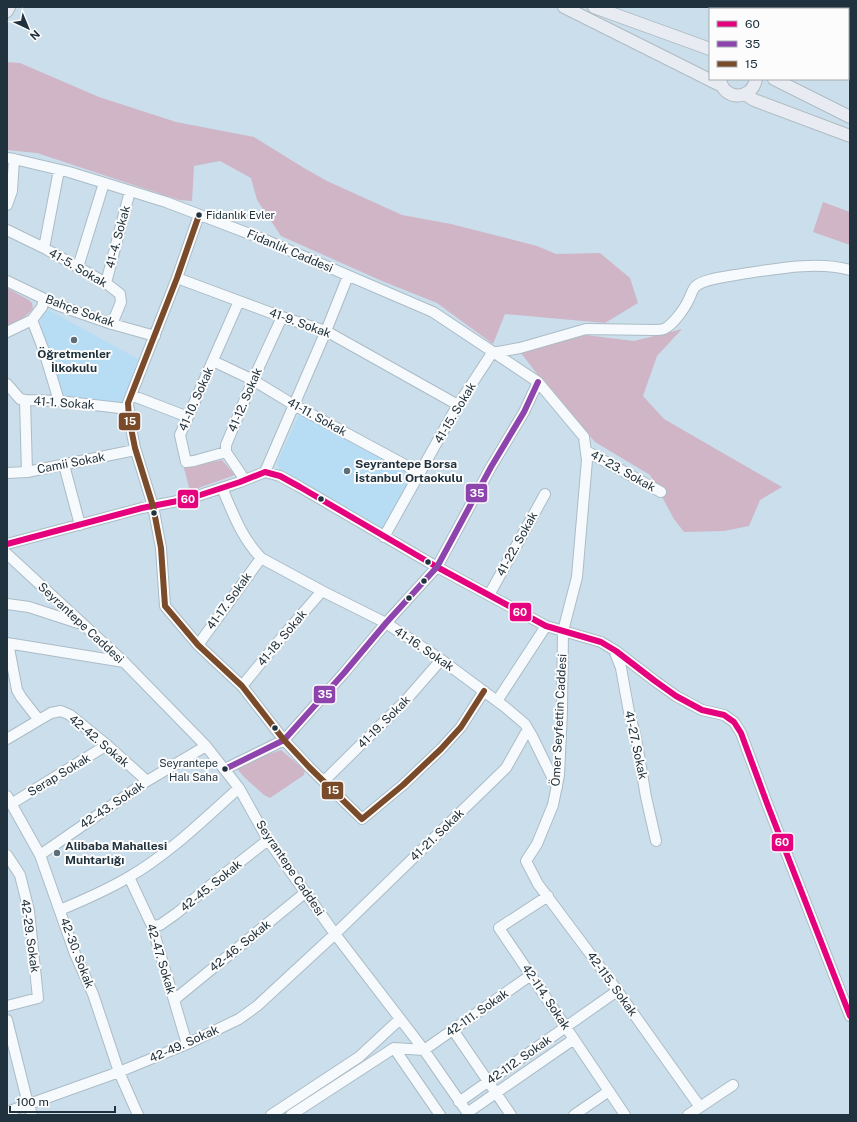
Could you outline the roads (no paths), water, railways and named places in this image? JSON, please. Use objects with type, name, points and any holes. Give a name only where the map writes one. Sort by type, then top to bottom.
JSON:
[{"type":"main road","points":[[7,11],[9,7]]},
{"type":"main road","points":[[564,7],[709,76]]},
{"type":"main road","points":[[594,7],[709,49]]},
{"type":"main road","points":[[721,82],[725,90],[732,95],[738,96],[745,94],[752,88],[756,80]]},
{"type":"main road","points":[[776,80],[850,118]]},
{"type":"main road","points":[[745,94],[754,100],[850,136]]},
{"type":"street","name":"Fidanlık Caddesi","points":[[11,158],[59,170],[166,202],[263,239],[433,312],[492,353]]},
{"type":"street","points":[[7,205],[12,191],[11,158]]},
{"type":"street","points":[[44,248],[59,170]]},
{"type":"street","points":[[78,267],[104,183]]},
{"type":"street","name":"41-4. Sokak","points":[[106,283],[130,191]]},
{"type":"street","points":[[199,215],[178,278],[128,403],[129,418],[135,450],[153,506],[161,548],[165,606],[198,645],[242,686],[284,740],[362,819],[403,785],[441,749],[460,727],[484,691]]},
{"type":"street","name":"41-5. Sokak","points":[[7,230],[78,267],[106,283],[120,294],[121,302],[112,324]]},
{"type":"street","points":[[492,353],[520,348],[586,329],[655,330],[665,328],[685,308],[696,286],[702,282],[783,268],[816,266],[839,267],[850,270]]},
{"type":"street","points":[[265,472],[348,276]]},
{"type":"street","name":"41-9. Sokak","points":[[178,278],[282,317],[326,331],[458,405]]},
{"type":"street","name":"Bahçe Sokak","points":[[7,281],[57,305],[112,324],[155,336]]},
{"type":"street","points":[[7,332],[32,320],[42,307],[44,299]]},
{"type":"street","name":"41-10. Sokak","points":[[226,452],[186,462],[180,435],[239,301]]},
{"type":"street","name":"41-12. Sokak","points":[[226,452],[226,444],[282,317]]},
{"type":"street","points":[[32,320],[44,350],[60,401]]},
{"type":"street","name":"Ömer Seyfettin Caddesi","points":[[492,353],[538,382],[584,437],[587,460],[577,577],[563,631],[562,711],[559,775],[553,805],[537,844],[526,861]]},
{"type":"street","name":"41-15. Sokak","points":[[384,537],[458,405],[492,353]]},
{"type":"street","name":"41-11. Sokak","points":[[213,361],[253,380],[420,474]]},
{"type":"street","points":[[225,769],[284,740],[437,567],[491,467],[524,412],[538,382]]},
{"type":"street","name":"41-1. Sokak","points":[[7,384],[20,399],[60,401],[129,410]]},
{"type":"street","points":[[131,395],[188,417]]},
{"type":"street","points":[[25,400],[26,472]]},
{"type":"street","name":"Camii Sokak","points":[[7,473],[26,472],[135,450]]},
{"type":"street","name":"41-23. Sokak","points":[[586,451],[661,492]]},
{"type":"street","points":[[226,452],[245,480]]},
{"type":"street","points":[[64,465],[80,525]]},
{"type":"street","points":[[7,544],[153,506],[188,499],[265,472],[280,476],[437,567],[546,626],[601,642],[676,696],[702,710],[724,715],[734,722],[741,733],[850,1016]]},
{"type":"street","name":"41-16. Sokak","points":[[222,488],[241,531],[261,558],[386,623],[441,660],[497,701],[525,724],[557,787]]},
{"type":"street","name":"41-22. Sokak","points":[[488,595],[545,494]]},
{"type":"street","name":"Seyrantepe Caddesi","points":[[7,554],[124,662],[206,746],[225,769],[238,788],[268,840],[335,934],[424,1050],[468,1114]]},
{"type":"street","name":"41-17. Sokak","points":[[198,645],[261,558]]},
{"type":"street","name":"41-18. Sokak","points":[[242,686],[322,591]]},
{"type":"street","points":[[7,604],[29,607],[82,624]]},
{"type":"street","points":[[497,701],[546,626]]},
{"type":"street","points":[[7,739],[39,720],[21,698],[17,690],[8,643],[124,662]]},
{"type":"street","name":"41-27. Sokak","points":[[614,650],[620,668],[636,738],[646,797],[656,841]]},
{"type":"street","name":"41-19. Sokak","points":[[324,781],[406,700],[441,660]]},
{"type":"street","name":"42-42. Sokak","points":[[39,720],[51,713],[61,711],[70,715],[107,745],[147,781]]},
{"type":"street","name":"41-21. Sokak","points":[[335,934],[506,768],[528,729]]},
{"type":"street","name":"Serap Sokak","points":[[9,800],[107,745]]},
{"type":"street","name":"42-43. Sokak","points":[[40,854],[147,781],[206,746]]},
{"type":"street","points":[[60,910],[95,895],[129,877],[153,861],[185,836],[238,788]]},
{"type":"street","name":"42-30. Sokak","points":[[9,800],[40,854],[75,954],[93,994],[119,1072],[138,1115]]},
{"type":"street","name":"42-45. Sokak","points":[[152,926],[160,925],[177,913],[268,840]]},
{"type":"street","name":"42-29. Sokak","points":[[7,855],[20,875],[29,911],[38,998],[7,1006]]},
{"type":"street","name":"42-115. Sokak","points":[[526,861],[538,884],[617,991],[695,1112]]},
{"type":"street","name":"42-47. Sokak","points":[[129,877],[152,926],[187,1044]]},
{"type":"street","name":"42-46. Sokak","points":[[174,1000],[306,892]]},
{"type":"street","name":"42-114. Sokak","points":[[548,896],[499,928],[625,1115]]},
{"type":"street","name":"42-49. Sokak","points":[[7,1112],[119,1072],[187,1044],[239,1019],[257,1006],[335,934]]},
{"type":"street","name":"42-111. Sokak","points":[[424,1050],[531,975]]},
{"type":"street","name":"42-112. Sokak","points":[[459,1102],[617,991]]},
{"type":"street","points":[[271,1115],[359,1057],[400,1019]]},
{"type":"street","points":[[7,1020],[32,1115]]},
{"type":"street","points":[[453,1030],[511,1115]]},
{"type":"street","name":"42-112. Sokak","points":[[468,1114],[574,1039]]},
{"type":"street","points":[[394,1048],[440,1115]]},
{"type":"street","points":[[291,1115],[394,1048],[424,1050]]},
{"type":"street","points":[[695,1112],[733,1085]]},
{"type":"street","points":[[574,1115],[609,1091]]},
{"type":"place","name":"Fidanlık Evler","points":[[199,215]]},
{"type":"place","name":"Öğretmenler İlkokulu","points":[[74,340]]},
{"type":"place","name":"Seyrantepe Borsa İstanbul Ortaokulu","points":[[347,471]]},
{"type":"place","name":"Seyrantepe Halı Saha","points":[[225,769]]},
{"type":"place","name":"Alibaba Mahallesi Muhtarlığı","points":[[57,853]]}]
